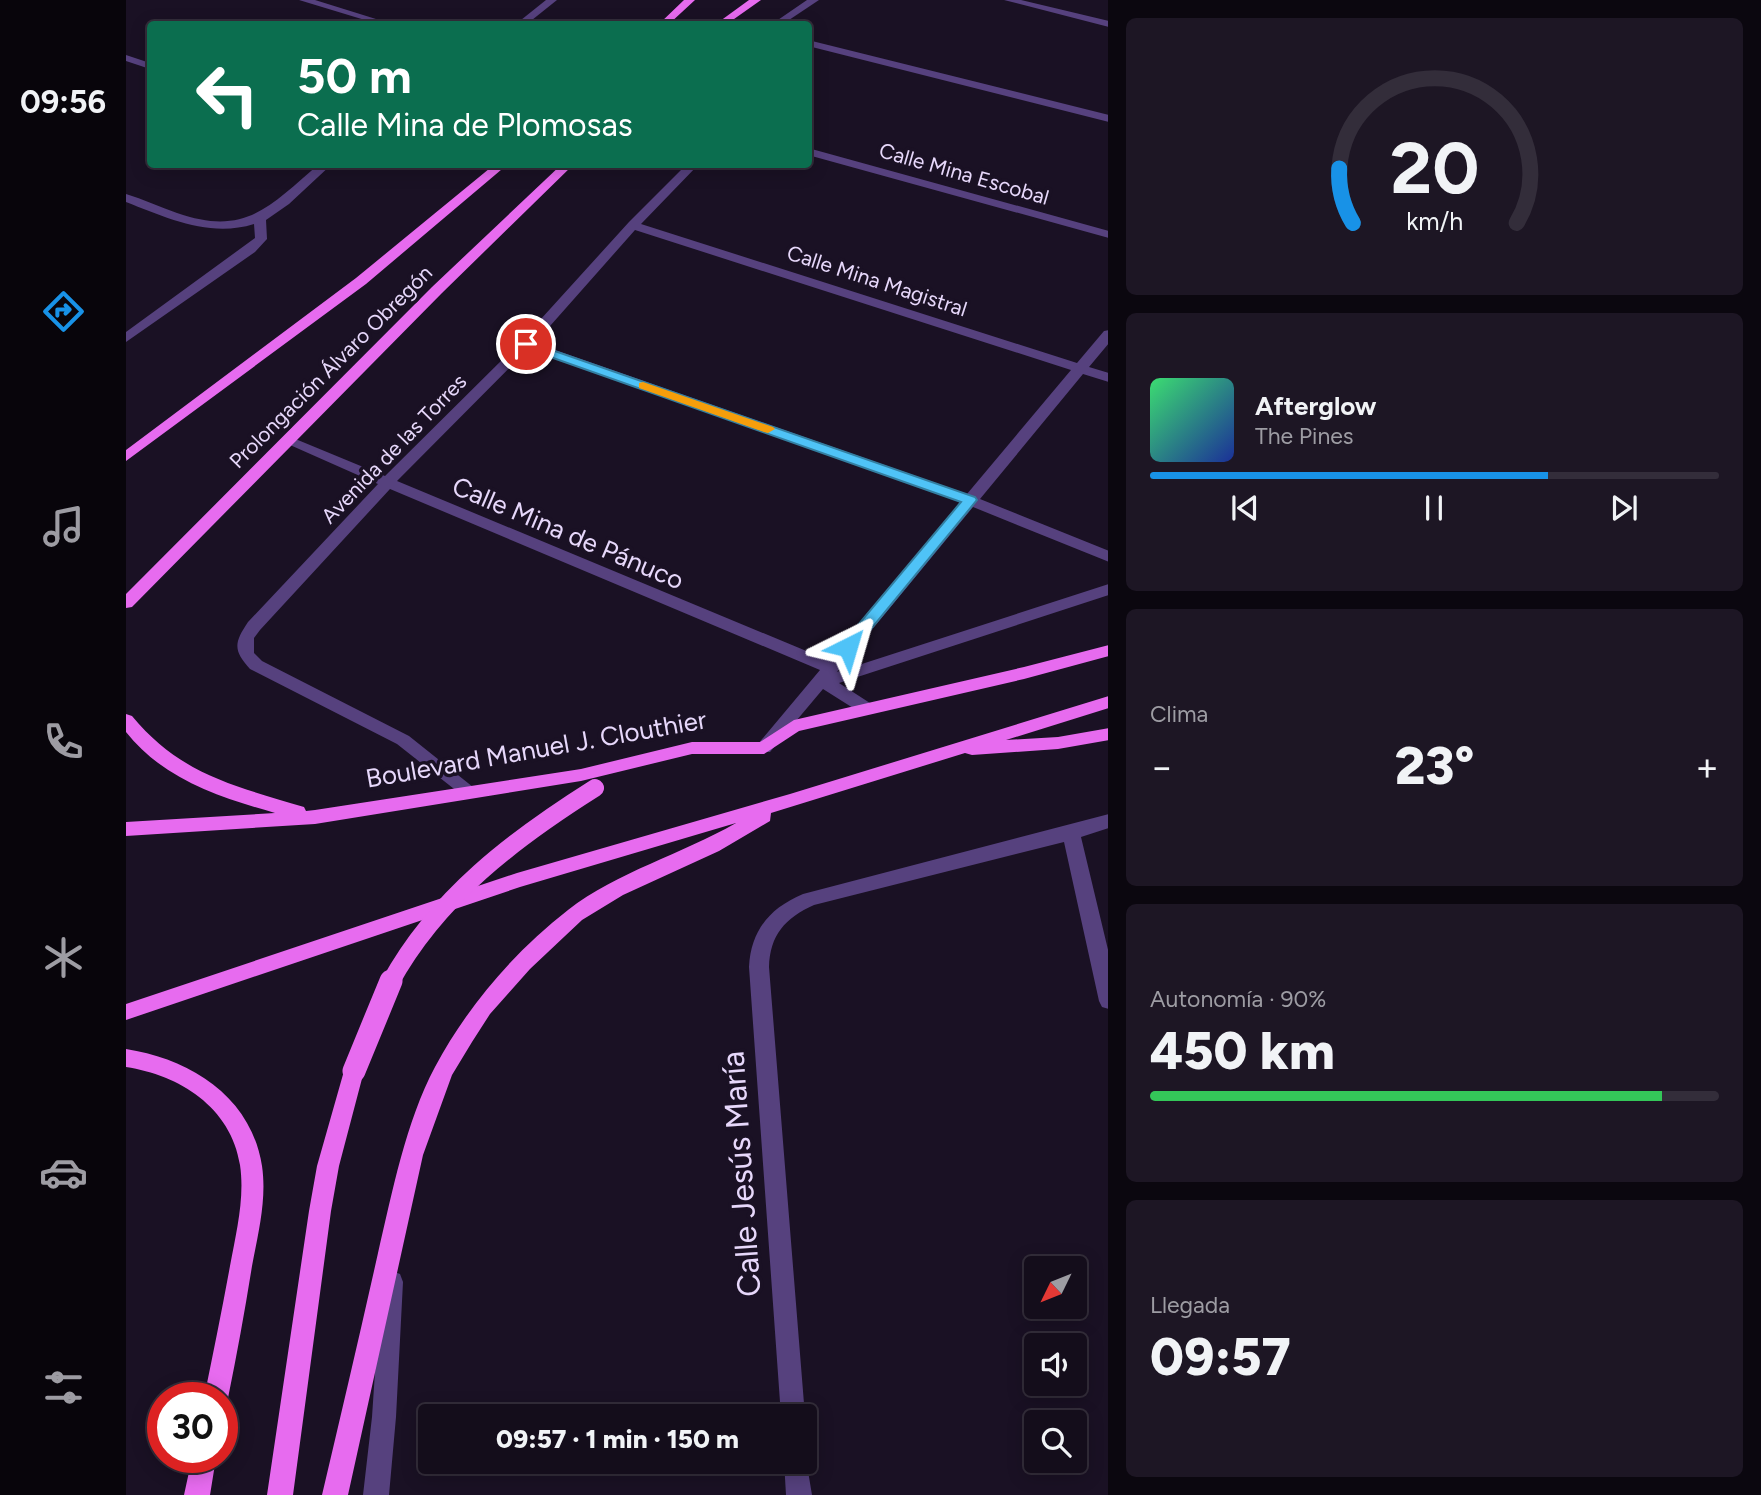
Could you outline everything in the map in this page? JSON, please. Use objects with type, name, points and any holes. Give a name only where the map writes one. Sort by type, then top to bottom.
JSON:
[{"type":"main road","points":[[667,21],[690,0]]},
{"type":"main road","points":[[725,21],[756,0]]},
{"type":"main road","name":"Prolongación Álvaro Obregón","points":[[126,457],[361,281],[498,168]]},
{"type":"main road","name":"Prolongación Álvaro Obregón","points":[[126,603],[437,290],[565,168]]},
{"type":"main road","points":[[764,748],[794,726],[1024,673],[1108,650]]},
{"type":"main road","points":[[126,1012],[503,884],[790,801],[1108,702]]},
{"type":"main road","points":[[126,720],[152,750],[204,782],[241,798],[315,817]]},
{"type":"main road","points":[[951,749],[1012,748],[1108,734]]},
{"type":"main road","name":"Boulevard Manuel J. Clouthier","points":[[126,829],[315,817],[581,775],[692,748],[764,748]]},
{"type":"main road","name":"Boulevard Manuel J. Clouthier","points":[[280,1495],[326,1177],[354,1070],[381,1001],[396,972],[454,894],[500,852],[542,820],[595,788],[665,755]]},
{"type":"main road","points":[[335,1495],[412,1155],[443,1072],[484,1008],[523,963],[575,915],[616,890],[712,846],[790,801]]},
{"type":"main road","points":[[126,1058],[177,1072],[199,1084],[219,1101],[234,1120],[250,1162],[252,1186],[248,1228],[219,1382]]},
{"type":"main road","points":[[197,1495],[202,1473]]},
{"type":"street","points":[[304,0],[377,21]]},
{"type":"street","points":[[525,21],[551,0]]},
{"type":"street","points":[[782,21],[814,0]]},
{"type":"street","points":[[1009,0],[1108,24]]},
{"type":"street","points":[[812,44],[1108,119]]},
{"type":"street","points":[[126,58],[147,65]]},
{"type":"street","name":"Calle Mina Escobal","points":[[812,151],[1108,235]]},
{"type":"street","points":[[126,198],[203,224],[228,226],[260,218],[323,168]]},
{"type":"street","name":"Avenida de las Torres","points":[[469,791],[403,740],[256,665],[246,654],[244,645],[254,626],[387,484],[526,344],[633,225],[690,168]]},
{"type":"street","points":[[126,338],[251,249],[261,239],[260,218]]},
{"type":"street","name":"Calle Mina Magistral","points":[[633,225],[1108,378]]},
{"type":"street","points":[[764,748],[1108,334]]},
{"type":"street","points":[[526,344],[970,500],[1108,557]]},
{"type":"street","name":"Calle Mina de Pánuco","points":[[288,441],[827,675],[867,709]]},
{"type":"street","points":[[827,675],[1108,590]]},
{"type":"street","points":[[1108,821],[1071,833],[1108,1001]]},
{"type":"street","name":"Calle Jesús María","points":[[792,1404],[759,967],[759,953],[768,928],[779,915],[792,906],[810,899],[1071,833]]},
{"type":"street","points":[[376,1495],[384,1417],[393,1240]]},
{"type":"street","points":[[797,1474],[799,1495]]},
{"type":"slow traffic","points":[[643,385],[768,429]]},
{"type":"route","points":[[526,344],[970,500],[848,647]]}]
